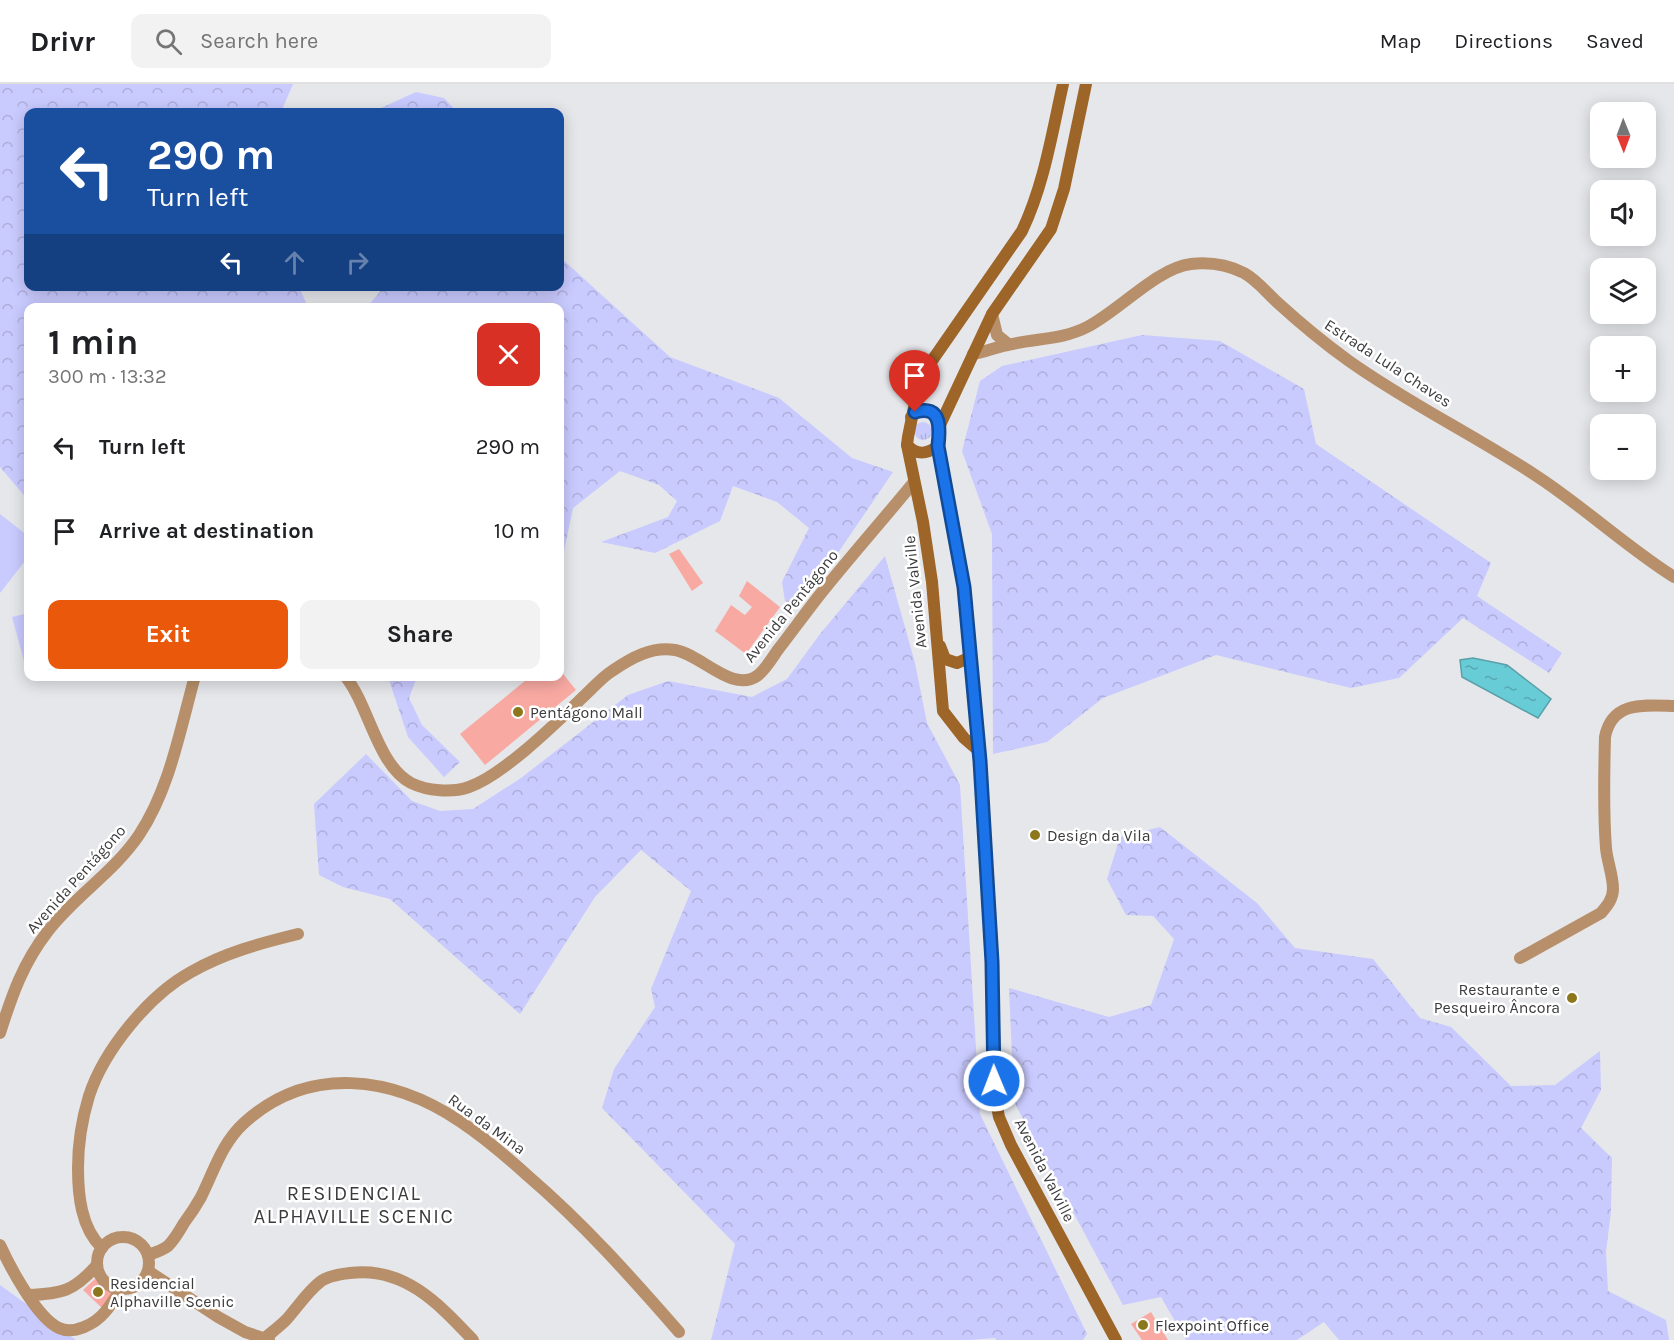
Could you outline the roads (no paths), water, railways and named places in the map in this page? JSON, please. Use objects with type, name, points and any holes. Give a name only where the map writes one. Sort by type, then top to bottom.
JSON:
[{"type":"main road","points":[[911,417],[920,378],[1022,231],[1031,213],[1064,84]]},
{"type":"main road","points":[[940,425],[992,314],[1051,229],[1064,189],[1086,84]]},
{"type":"main road","points":[[911,417],[915,412],[926,410],[936,416],[940,425]]},
{"type":"main road","name":"Avenida Valville","points":[[911,417],[907,445],[923,522],[932,582],[943,711],[964,738],[979,751]]},
{"type":"main road","name":"Avenida Valville","points":[[940,425],[938,446],[964,587],[979,751],[992,962],[994,1081],[999,1117],[1011,1145],[1116,1340]]},
{"type":"main road","points":[[907,445],[920,453],[931,451],[938,446]]},
{"type":"main road","points":[[937,639],[945,659],[957,663],[970,657]]},
{"type":"street","name":"Estrada Lula Chaves","points":[[973,354],[1008,344],[1066,336],[1087,327],[1116,310],[1156,278],[1173,268],[1210,263],[1230,267],[1247,274],[1314,335],[1351,362],[1537,476],[1584,508],[1674,577]]},
{"type":"street","points":[[992,314],[997,335],[1008,344]]},
{"type":"street","name":"Avenida Pentágono","points":[[348,681],[381,748],[397,771],[411,783],[436,790],[468,788],[506,765],[562,718],[610,672],[636,656],[658,650],[674,650],[700,659],[733,680],[741,681],[758,675],[818,597],[914,482]]},
{"type":"street","name":"Avenida Pentágono","points":[[0,1033],[18,979],[49,929],[115,866],[139,836],[156,808],[194,681]]},
{"type":"street","points":[[1520,958],[1601,913],[1612,896],[1605,825],[1607,724],[1622,710],[1634,706],[1674,706]]},
{"type":"street","points":[[102,1248],[94,1240],[86,1223],[78,1181],[78,1154],[89,1095],[103,1067],[134,1019],[158,996],[190,972],[220,957],[298,934]]},
{"type":"street","name":"Rua da Mina","points":[[148,1256],[168,1246],[201,1196],[225,1147],[243,1124],[269,1104],[293,1091],[351,1081],[393,1090],[433,1105],[461,1121],[547,1193],[605,1248],[679,1332]]},
{"type":"street","points":[[28,1295],[64,1292],[85,1278],[97,1265],[102,1248],[115,1239],[131,1239],[139,1242],[148,1256],[148,1271],[138,1285],[129,1288],[112,1287],[99,1274],[97,1265]]},
{"type":"street","points":[[0,1245],[28,1295],[51,1323],[60,1329],[78,1330],[90,1324],[104,1313],[121,1289]]},
{"type":"street","points":[[148,1271],[218,1317],[245,1332],[268,1339],[321,1281],[340,1274],[364,1271],[387,1274],[407,1282],[435,1303],[474,1340]]},
{"type":"water","points":[[1473,658],[1507,665],[1551,699],[1538,718],[1462,677],[1460,660]]},
{"type":"place","name":"Pentágono Mall","points":[[518,712]]},
{"type":"place","name":"Design da Vila","points":[[1035,835]]},
{"type":"place","name":"Restaurante e Pesqueiro Âncora","points":[[1572,998]]},
{"type":"place","name":"Residencial Alphaville Scenic","points":[[98,1292]]},
{"type":"place","name":"Flexpoint Office","points":[[1143,1325]]},
{"type":"district","name":"RESIDENCIAL ALPHAVILLE SCENIC","points":[[354,1204]]}]
